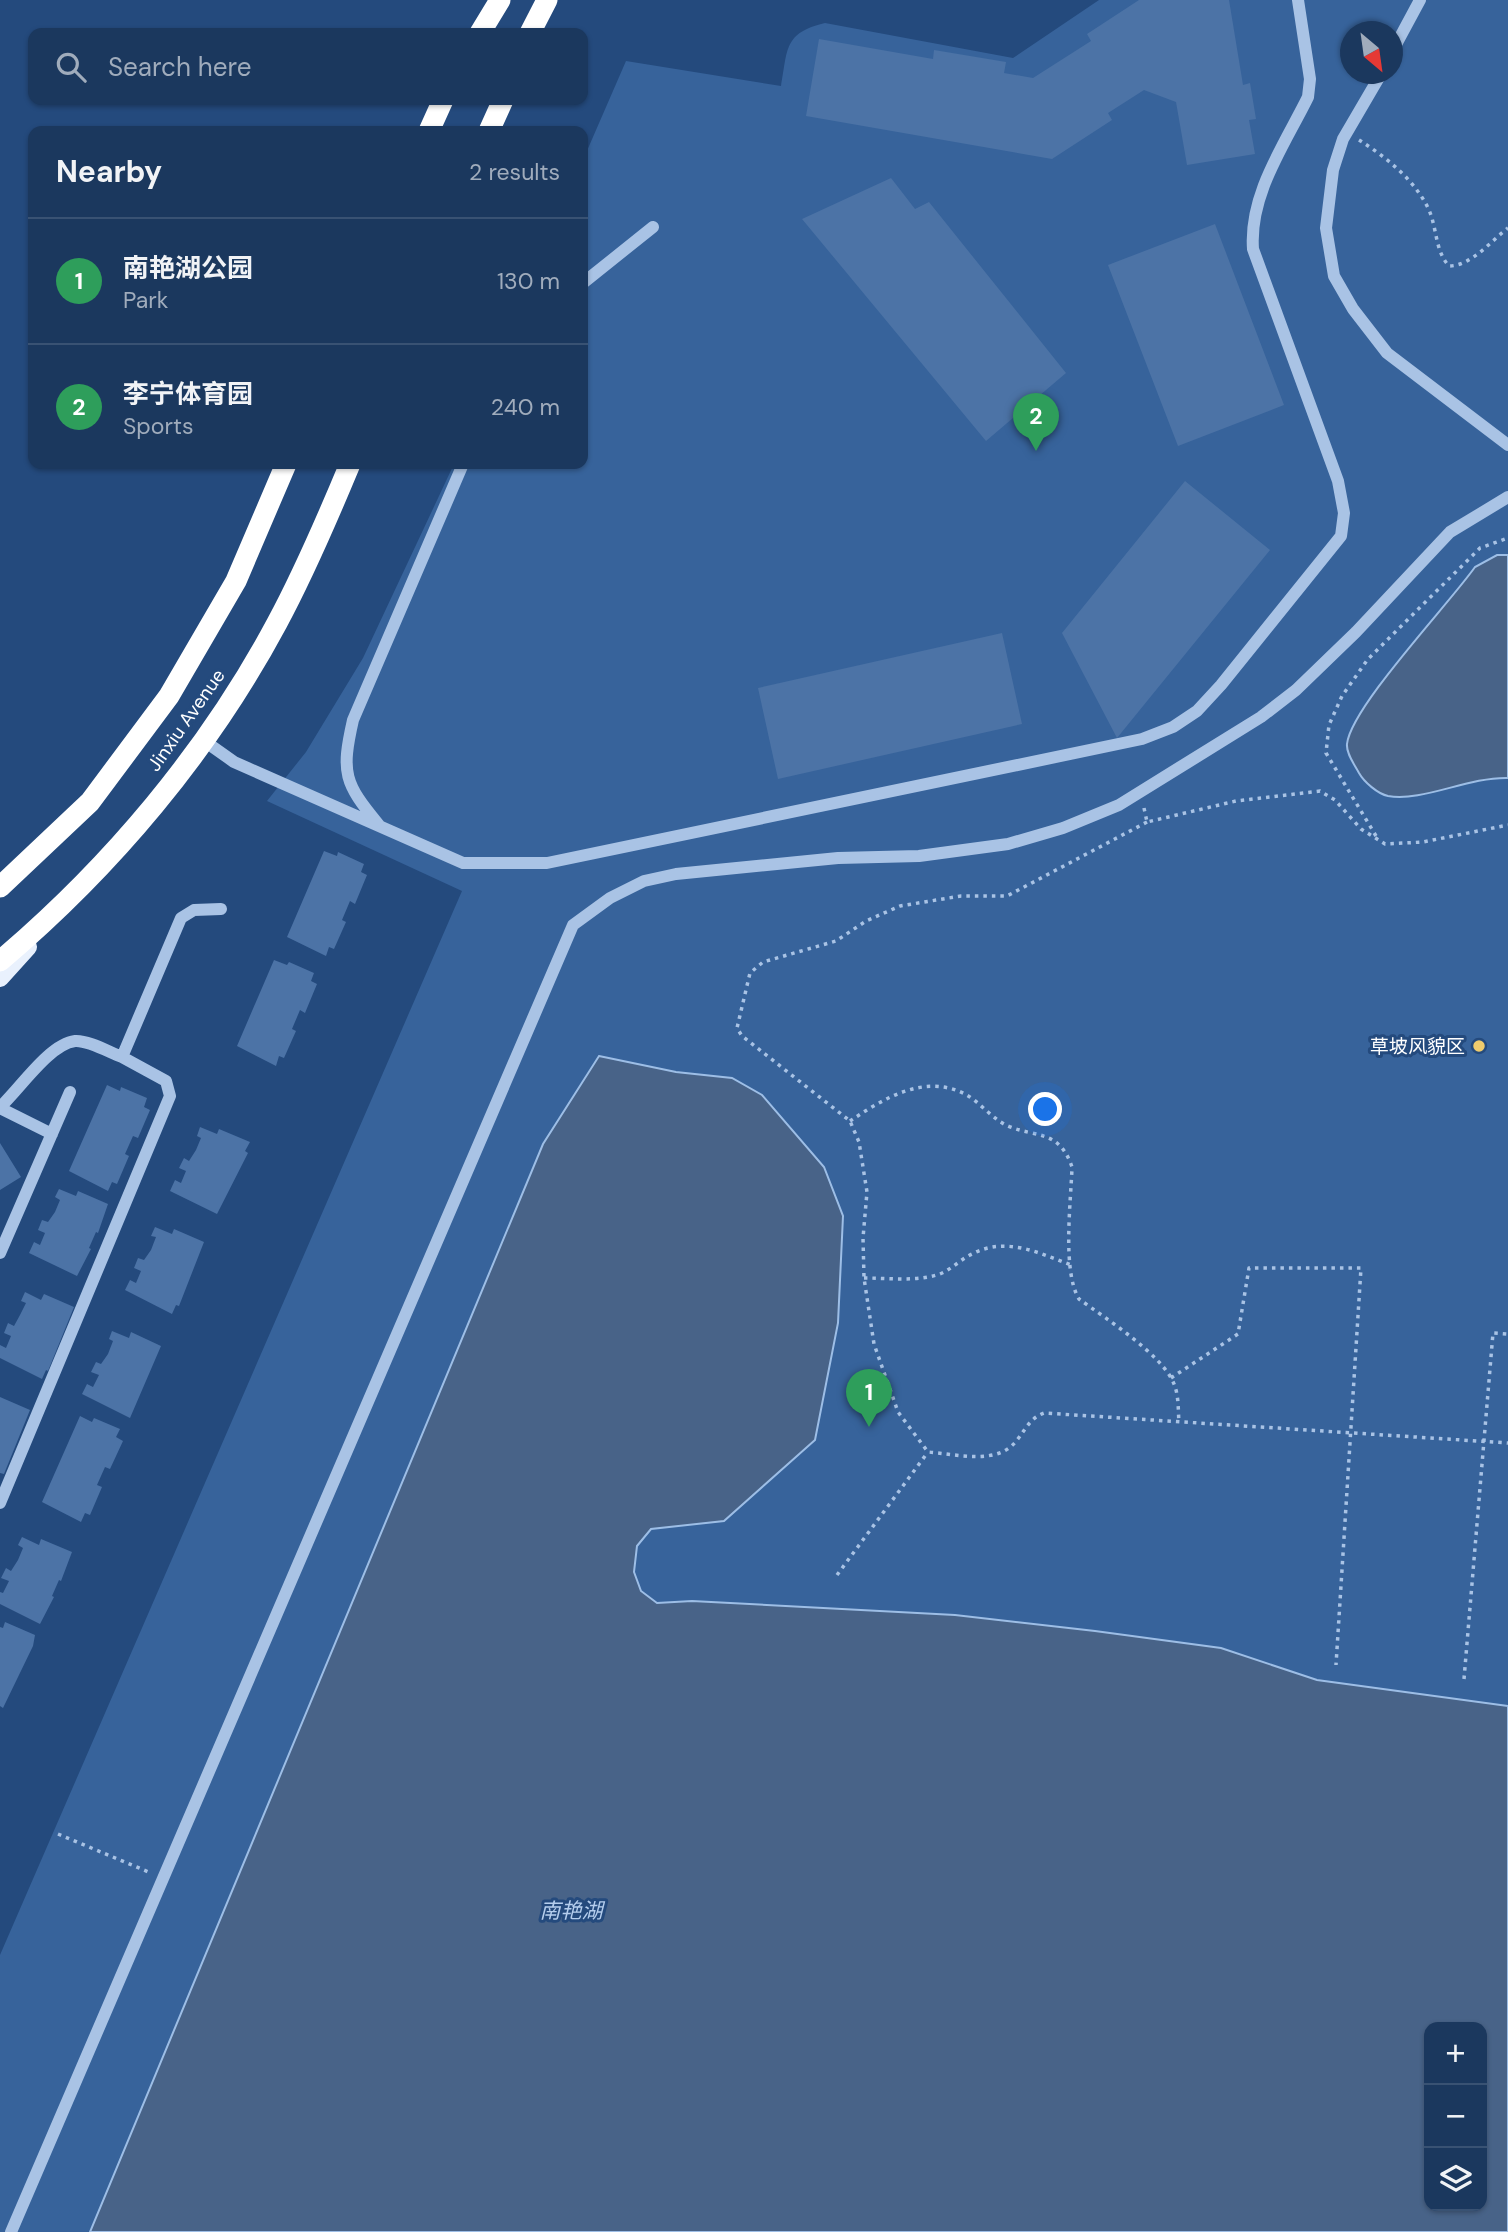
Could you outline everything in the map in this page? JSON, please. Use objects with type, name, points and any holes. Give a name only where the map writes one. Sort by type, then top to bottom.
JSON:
[{"type":"highway","points":[[483,28],[500,0]]},
{"type":"highway","points":[[533,28],[547,0]]},
{"type":"highway","points":[[431,126],[441,105]]},
{"type":"highway","points":[[491,126],[501,105]]},
{"type":"highway","name":"Jinxiu Avenue","points":[[0,887],[90,802],[169,696],[236,581],[284,469]]},
{"type":"highway","name":"Jinxiu Avenue","points":[[0,961],[58,912],[145,817],[203,740],[277,623],[348,469]]},
{"type":"main road","points":[[0,978],[58,912]]},
{"type":"lane","points":[[203,740],[234,762],[382,828],[463,863],[488,866],[547,863],[1142,739],[1173,727],[1197,710],[1222,685],[1341,536],[1344,513],[1339,481],[1253,249],[1252,232],[1257,201],[1308,97],[1310,79],[1298,0]]},
{"type":"lane","points":[[1403,32],[1420,0]]},
{"type":"lane","points":[[1375,84],[1347,132],[1333,170],[1326,228],[1334,276],[1353,309],[1388,353],[1508,445]]},
{"type":"lane","points":[[588,279],[653,227]]},
{"type":"lane","points":[[382,828],[354,796],[344,761],[352,720],[461,469]]},
{"type":"lane","points":[[11,2232],[573,925],[610,898],[643,881],[676,874],[838,858],[919,856],[1008,844],[1063,828],[1140,792],[1261,717],[1296,690],[1356,632],[1450,532],[1508,496]]},
{"type":"lane","points":[[122,1057],[181,918],[194,910],[220,909]]},
{"type":"lane","points":[[0,1503],[170,1096],[166,1082],[122,1057],[80,1042],[69,1043],[44,1061],[0,1107],[52,1134]]},
{"type":"lane","points":[[0,1253],[70,1092]]},
{"type":"path","points":[[1347,132],[1376,151],[1415,188],[1428,209],[1442,259],[1449,266],[1458,266],[1470,259],[1508,228]]},
{"type":"path","points":[[1378,839],[1325,753],[1329,725],[1342,695],[1368,659],[1480,548],[1508,538]]},
{"type":"path","points":[[1508,825],[1423,842],[1385,844],[1361,829],[1335,800],[1320,790],[1236,802],[1147,822],[1007,896],[961,896],[900,906],[866,921],[836,941],[763,962],[750,973],[737,1028],[742,1036],[850,1121],[859,1142],[867,1192],[863,1238],[864,1278],[874,1344],[898,1412],[928,1452],[996,1457],[1008,1451],[1028,1424],[1044,1413],[1508,1443]]},
{"type":"path","points":[[1140,792],[1147,822]]},
{"type":"path","points":[[850,1121],[904,1089],[936,1088],[964,1093],[1008,1126],[1035,1131],[1067,1153],[1072,1167],[1073,1289],[1079,1299],[1151,1355],[1171,1377],[1177,1392],[1179,1423]]},
{"type":"path","points":[[864,1278],[917,1279],[942,1273],[973,1253],[996,1246],[1026,1248],[1071,1265]]},
{"type":"path","points":[[1171,1377],[1238,1334],[1249,1268],[1361,1268],[1336,1665]]},
{"type":"path","points":[[1464,1679],[1493,1333],[1508,1334]]},
{"type":"path","points":[[837,1575],[928,1452]]},
{"type":"path","points":[[58,1833],[163,1878]]},
{"type":"shaded area","points":[[1099,0],[1508,0],[1508,2232],[0,2232],[0,1955],[462,891],[267,801],[306,752],[363,658],[452,469],[588,469],[588,148],[626,61],[781,86],[790,45],[801,32],[825,23],[1013,58]]},
{"type":"water","points":[[1497,555],[1508,555],[1508,778],[1477,781],[1416,796],[1388,796],[1380,793],[1364,780],[1349,755],[1347,744],[1353,727],[1382,681],[1475,567]]},
{"type":"water","name":"南艳湖","points":[[599,1056],[676,1072],[732,1078],[762,1095],[824,1167],[843,1216],[838,1323],[815,1440],[724,1521],[651,1529],[637,1546],[634,1572],[641,1591],[657,1603],[692,1601],[955,1615],[1095,1631],[1221,1648],[1317,1680],[1508,1706],[1508,2232],[90,2232],[543,1144]]},
{"type":"building","points":[[1139,0],[1229,0],[1243,85],[1250,83],[1256,119],[1249,120],[1255,154],[1187,165],[1176,102],[1144,90],[1108,113],[1112,120],[1052,159],[806,116],[819,39],[933,59],[934,50],[1006,62],[1004,73],[1033,78],[1091,41],[1087,34]]},
{"type":"building","points":[[891,178],[915,209],[929,202],[1066,373],[986,441],[802,219]]},
{"type":"building","points":[[1215,224],[1284,405],[1178,446],[1108,265]]},
{"type":"building","points":[[1185,481],[1270,550],[1117,738],[1062,633]]},
{"type":"building","points":[[1002,633],[1022,724],[778,779],[758,688]]},
{"type":"building","points":[[324,851],[337,856],[338,852],[364,864],[361,872],[367,875],[355,904],[350,901],[342,920],[346,922],[334,949],[329,947],[326,956],[287,937]]},
{"type":"building","points":[[274,960],[287,965],[289,962],[314,973],[311,981],[317,984],[305,1013],[300,1010],[292,1029],[296,1031],[284,1058],[279,1056],[276,1066],[237,1046]]},
{"type":"building","points":[[107,1085],[120,1091],[121,1087],[147,1098],[144,1107],[150,1110],[138,1138],[133,1136],[125,1154],[129,1156],[117,1184],[112,1182],[108,1191],[69,1171]]},
{"type":"building","points":[[200,1127],[217,1134],[219,1129],[250,1142],[245,1151],[248,1153],[217,1214],[170,1191],[175,1180],[181,1183],[186,1171],[179,1168],[184,1158],[189,1161],[196,1150],[201,1138],[197,1136]]},
{"type":"building","points":[[0,1143],[21,1177],[0,1190]]},
{"type":"building","points":[[59,1189],[76,1196],[78,1191],[108,1204],[98,1233],[96,1232],[89,1248],[91,1249],[77,1276],[29,1253],[34,1242],[40,1245],[45,1233],[38,1230],[42,1220],[48,1222],[55,1212],[60,1200],[55,1197]]},
{"type":"building","points":[[155,1227],[172,1234],[174,1229],[204,1242],[179,1306],[176,1305],[172,1314],[125,1290],[130,1280],[136,1283],[141,1271],[134,1268],[138,1258],[144,1260],[151,1250],[156,1237],[151,1236]]},
{"type":"building","points":[[25,1292],[41,1300],[44,1294],[74,1307],[48,1371],[46,1370],[42,1379],[0,1358],[0,1345],[6,1348],[11,1336],[4,1333],[8,1323],[14,1326],[20,1315],[26,1303],[21,1301]]},
{"type":"building","points":[[112,1331],[129,1338],[131,1332],[161,1346],[130,1418],[82,1394],[87,1384],[93,1387],[99,1375],[91,1372],[96,1362],[101,1364],[108,1354],[113,1341],[109,1339]]},
{"type":"building","points":[[0,1397],[30,1410],[4,1474],[0,1473]]},
{"type":"building","points":[[80,1416],[92,1422],[94,1418],[120,1429],[116,1437],[123,1441],[110,1469],[105,1467],[97,1485],[102,1487],[90,1515],[85,1513],[81,1522],[42,1502]]},
{"type":"building","points":[[22,1537],[39,1545],[41,1539],[72,1552],[40,1624],[0,1604],[0,1592],[3,1593],[9,1581],[1,1578],[6,1568],[11,1571],[18,1560],[23,1548],[18,1545]]},
{"type":"building","points":[[5,1622],[35,1635],[33,1646],[3,1708],[0,1706],[0,1627],[3,1628]]},
{"type":"place","name":"李宁体育园","points":[[1036,451]]},
{"type":"place","name":"草坡风貌区","points":[[1479,1046]]},
{"type":"place","name":"南艳湖公园","points":[[869,1427]]}]
